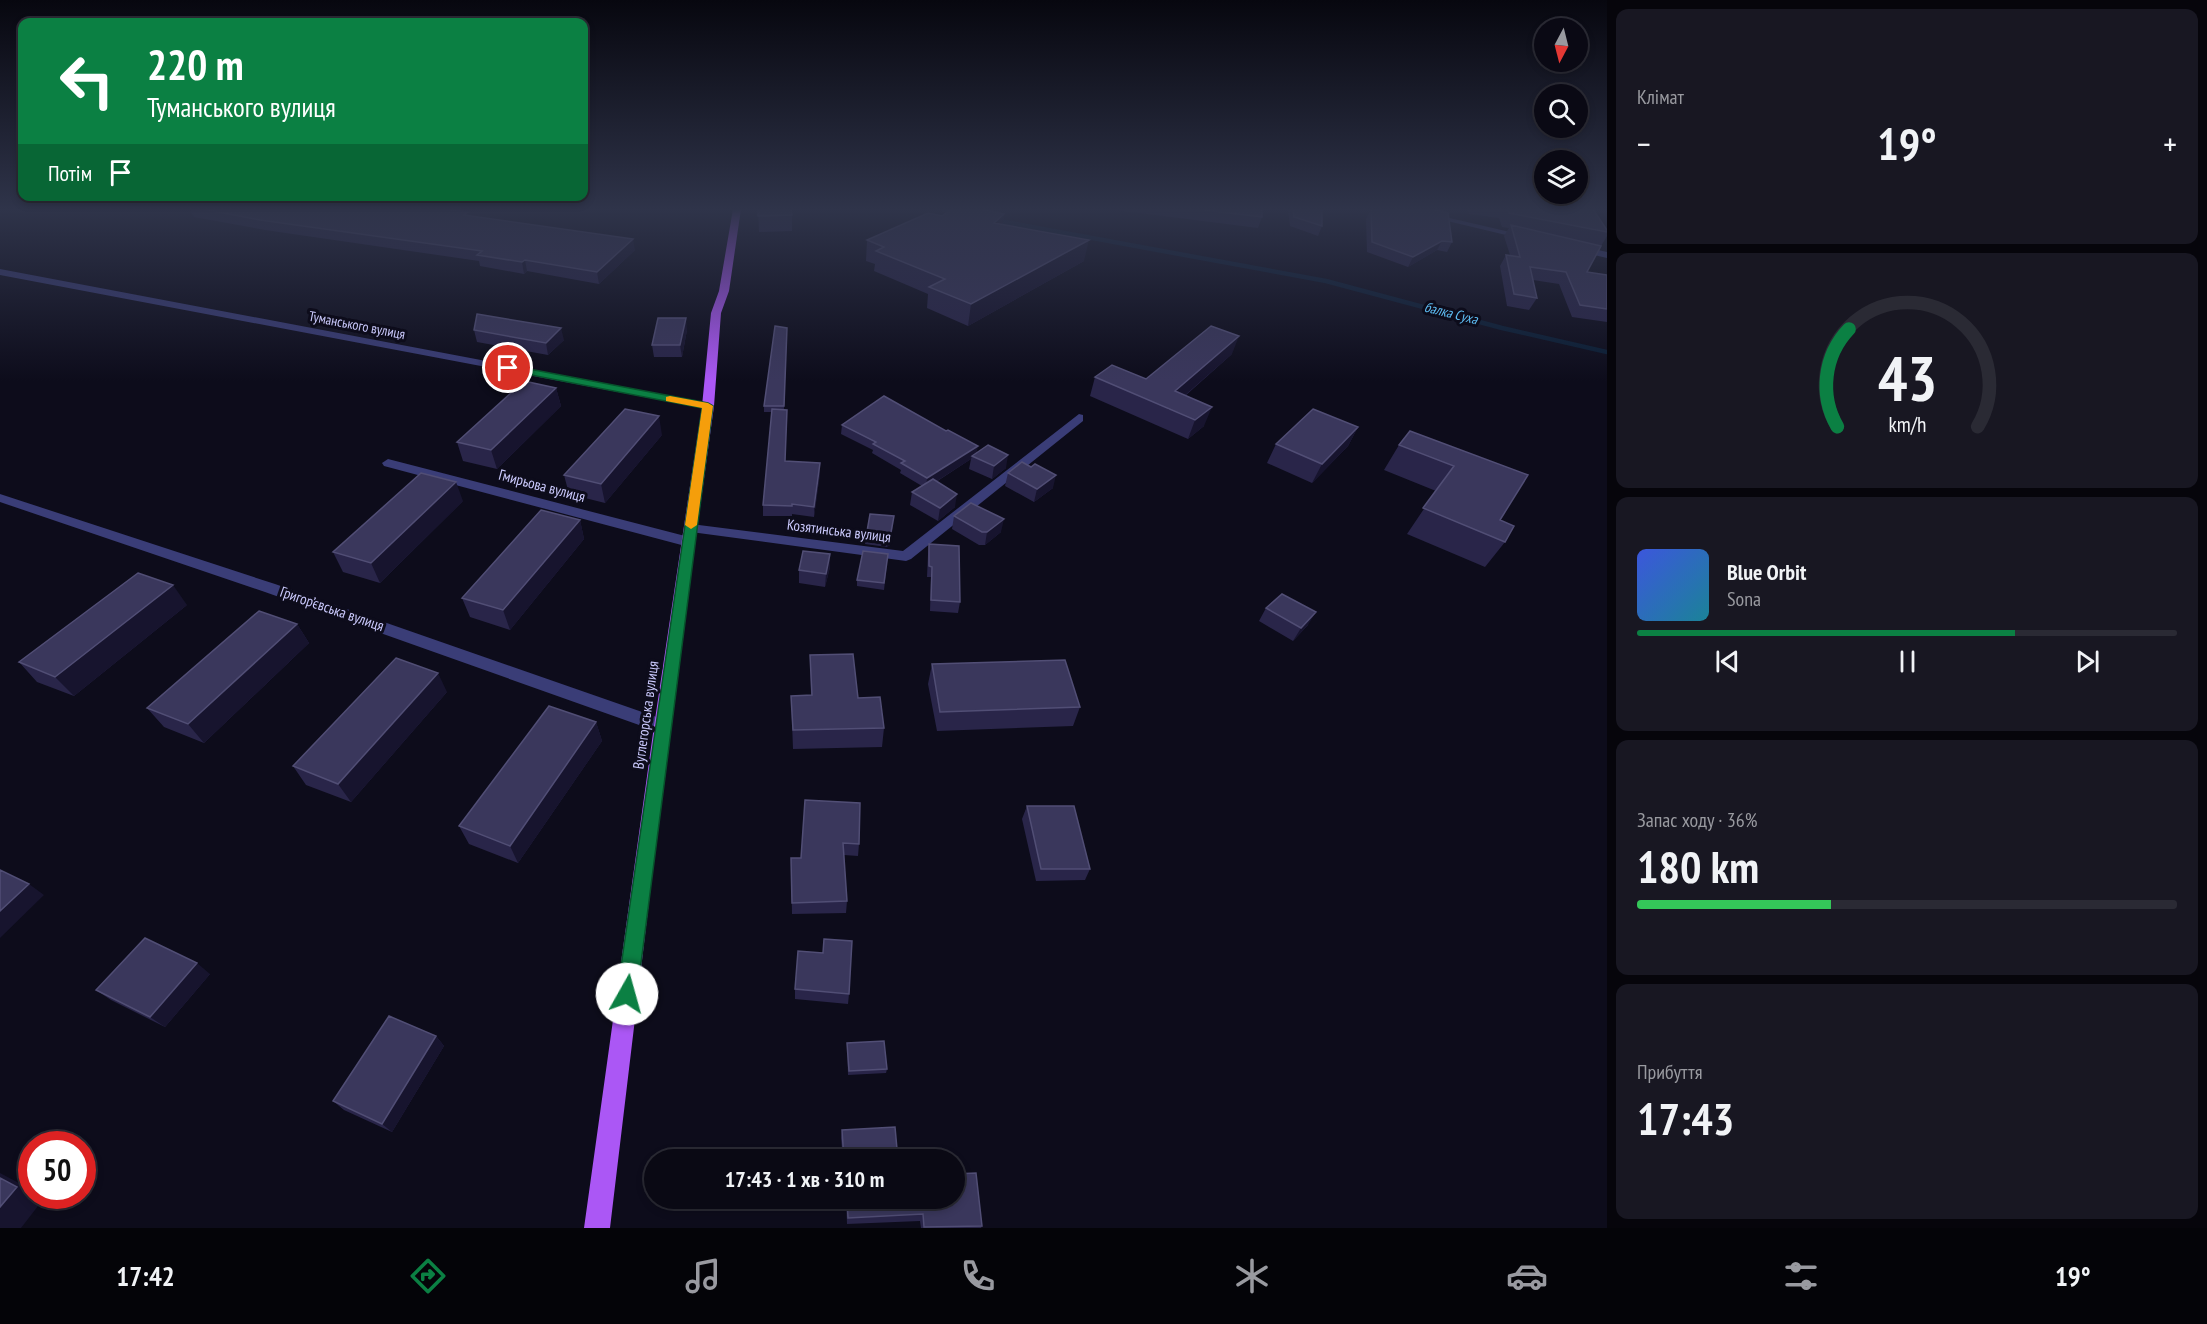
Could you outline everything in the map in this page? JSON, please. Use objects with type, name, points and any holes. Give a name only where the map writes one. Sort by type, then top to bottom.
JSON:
[{"type":"main road","name":"Вуглегорська вулиця","points":[[597,1228],[662,726],[708,406],[716,313],[724,291],[728,266]]},
{"type":"street","name":"Туманського вулиця","points":[[0,273],[708,406]]},
{"type":"street","name":"Козятинська вулиця","points":[[690,535],[906,556],[1079,418]]},
{"type":"street","name":"Гмирьова вулиця","points":[[388,463],[690,535]]},
{"type":"street","name":"Григор’євська вулиця","points":[[0,498],[270,588],[662,726]]},
{"type":"building","points":[[563,266],[603,266],[597,272]]},
{"type":"building","points":[[914,266],[1040,266],[971,304],[929,287],[945,279]]},
{"type":"building","points":[[1508,266],[1590,266],[1587,272],[1607,275],[1607,309],[1580,305],[1566,272],[1530,267],[1537,298],[1514,294]]},
{"type":"building","points":[[477,314],[561,328],[546,343],[474,330]]},
{"type":"building","points":[[658,318],[686,318],[680,345],[652,345]]},
{"type":"building","points":[[775,326],[787,328],[784,406],[764,406]]},
{"type":"building","points":[[1211,326],[1239,336],[1175,391],[1212,407],[1195,420],[1095,377],[1112,365],[1146,379]]},
{"type":"building","points":[[524,381],[556,388],[491,450],[457,442]]},
{"type":"building","points":[[884,396],[978,446],[927,478],[901,463],[905,461],[873,444],[876,442],[842,425]]},
{"type":"building","points":[[625,409],[659,416],[601,484],[564,475]]},
{"type":"building","points":[[772,409],[787,410],[785,461],[820,463],[814,507],[792,504],[792,506],[763,505]]},
{"type":"building","points":[[1313,409],[1358,427],[1322,464],[1276,444]]},
{"type":"building","points":[[1410,431],[1528,475],[1500,520],[1514,526],[1505,542],[1423,508],[1454,466],[1399,445]]},
{"type":"building","points":[[988,445],[1008,455],[994,466],[972,456]]},
{"type":"building","points":[[1022,462],[1031,467],[1035,464],[1056,475],[1037,489],[1008,473]]},
{"type":"building","points":[[421,473],[456,482],[371,563],[333,552]]},
{"type":"building","points":[[933,479],[957,494],[940,508],[912,492]]},
{"type":"building","points":[[971,503],[1004,519],[987,532],[982,532],[954,516]]},
{"type":"building","points":[[541,510],[580,520],[503,610],[462,598]]},
{"type":"building","points":[[870,514],[894,516],[890,538],[887,540],[866,537]]},
{"type":"building","points":[[929,544],[959,546],[960,602],[931,600],[932,567],[929,566]]},
{"type":"building","points":[[803,551],[830,554],[826,574],[799,570]]},
{"type":"building","points":[[863,551],[888,554],[884,583],[857,580]]},
{"type":"building","points":[[138,573],[173,585],[55,677],[19,662]]},
{"type":"building","points":[[1282,594],[1316,612],[1301,628],[1266,608]]},
{"type":"building","points":[[259,611],[297,624],[188,724],[147,708]]},
{"type":"building","points":[[853,654],[858,698],[880,697],[884,728],[793,730],[791,696],[812,695],[810,655]]},
{"type":"building","points":[[396,658],[438,673],[338,784],[293,766]]},
{"type":"building","points":[[1065,660],[1080,707],[940,712],[932,664]]},
{"type":"building","points":[[549,706],[596,722],[510,846],[459,826]]},
{"type":"building","points":[[805,800],[860,803],[859,844],[843,843],[847,901],[792,903],[791,858],[801,858]]},
{"type":"building","points":[[1027,806],[1074,806],[1090,869],[1041,869]]},
{"type":"building","points":[[0,870],[29,884],[0,911]]},
{"type":"building","points":[[145,938],[197,963],[150,1017],[96,990]]},
{"type":"building","points":[[824,939],[852,941],[849,994],[795,989],[798,951],[823,953]]},
{"type":"building","points":[[389,1016],[436,1036],[382,1124],[333,1101]]},
{"type":"building","points":[[884,1041],[887,1069],[849,1071],[847,1043]]},
{"type":"building","points":[[895,1127],[897,1149],[843,1149],[842,1130]]},
{"type":"building","points":[[976,1173],[982,1226],[924,1227],[923,1214],[848,1218],[848,1209],[965,1209],[965,1174]]},
{"type":"building","points":[[0,1178],[17,1187],[0,1207]]},
{"type":"waterway","name":"балка Суха","points":[[1246,266],[1326,281],[1502,328],[1607,352]]},
{"type":"slow traffic","points":[[670,399],[708,406],[691,525]]},
{"type":"route","points":[[508,368],[708,406],[662,726],[627,994]]}]
